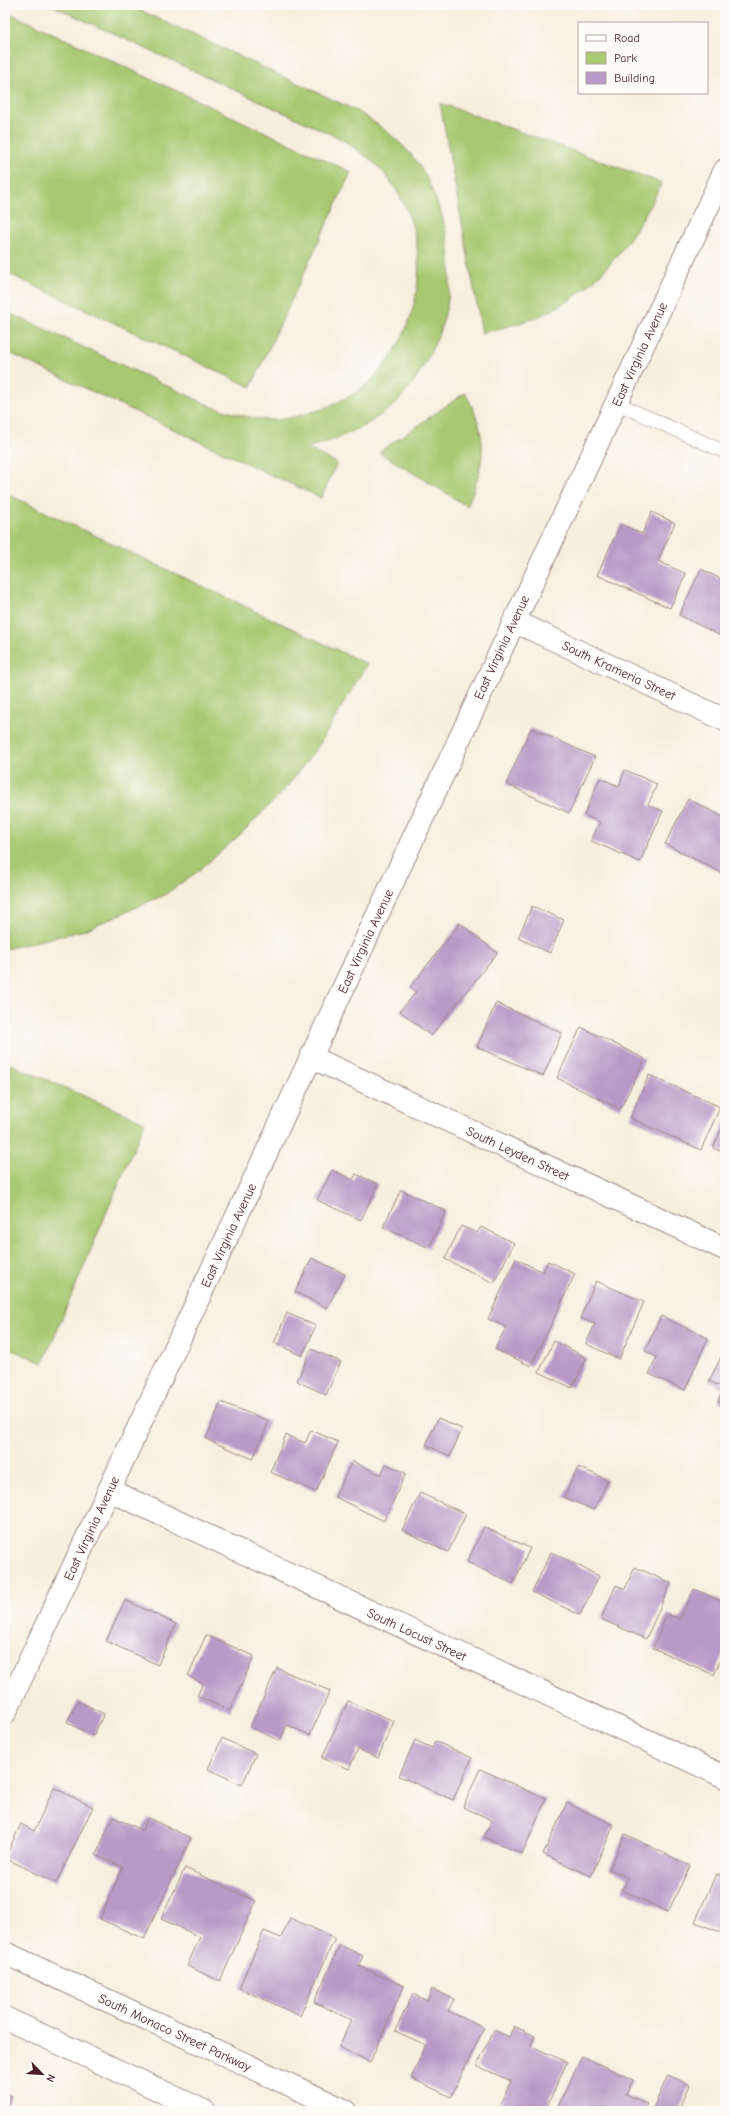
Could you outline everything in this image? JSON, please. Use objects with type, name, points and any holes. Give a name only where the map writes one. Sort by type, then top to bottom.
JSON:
[{"type":"street","name":"East Virginia Avenue","points":[[5,1713],[616,403],[723,180]]},
{"type":"street","name":"South Krameria Street","points":[[514,621],[725,720]]},
{"type":"street","name":"South Leyden Street","points":[[311,1057],[725,1249]]},
{"type":"street","name":"South Locust Street","points":[[109,1490],[725,1777]]},
{"type":"street","name":"South Monaco Street Parkway","points":[[5,1953],[346,2111]]},
{"type":"street","points":[[5,2018],[204,2111]]},
{"type":"lane","points":[[616,403],[725,452]]},
{"type":"green space","points":[[51,5],[129,5],[355,110],[379,125],[393,137],[407,150],[423,171],[442,217],[450,257],[450,278],[444,318],[437,338],[424,364],[412,384],[396,403],[371,422],[361,427],[339,437],[306,448],[337,463],[321,498],[5,351],[5,311],[213,407],[241,415],[269,420],[301,415],[319,410],[352,395],[364,387],[388,361],[402,337],[412,311],[418,284],[418,256],[413,229],[403,203],[388,178],[377,166],[359,151],[339,138]]},
{"type":"green space","points":[[5,11],[351,172],[251,387],[5,272]]},
{"type":"green space","points":[[440,103],[662,183],[641,221],[617,256],[588,286],[571,299],[535,318],[482,333]]},
{"type":"green space","points":[[465,393],[478,422],[482,449],[478,476],[467,506],[379,452]]},
{"type":"green space","points":[[5,493],[367,664],[319,745],[286,788],[242,833],[197,872],[164,895],[85,930],[5,949]]},
{"type":"green space","points":[[5,1062],[145,1122],[43,1363],[5,1347]]},
{"type":"building","points":[[652,512],[675,523],[658,561],[686,574],[670,608],[597,575],[621,524],[642,534]]},
{"type":"building","points":[[701,569],[725,581],[725,638],[679,615]]},
{"type":"building","points":[[531,728],[595,757],[569,813],[506,784]]},
{"type":"building","points":[[625,770],[657,784],[648,805],[663,811],[640,862],[591,841],[600,822],[584,815],[600,778],[619,786]]},
{"type":"building","points":[[688,799],[725,818],[724,874],[665,844]]},
{"type":"building","points":[[532,906],[564,920],[550,953],[518,938]]},
{"type":"building","points":[[460,923],[497,953],[431,1036],[400,1011],[416,992],[410,987]]},
{"type":"building","points":[[496,1003],[562,1033],[543,1076],[477,1047]]},
{"type":"building","points":[[581,1027],[645,1059],[620,1109],[557,1078]]},
{"type":"building","points":[[649,1075],[720,1107],[701,1150],[630,1118]]},
{"type":"building","points":[[725,1121],[725,1153],[713,1148]]},
{"type":"building","points":[[332,1170],[353,1180],[356,1174],[378,1184],[361,1220],[317,1200]]},
{"type":"building","points":[[401,1190],[446,1211],[429,1248],[383,1227]]},
{"type":"building","points":[[461,1226],[477,1233],[481,1227],[514,1243],[494,1283],[445,1259]]},
{"type":"building","points":[[312,1258],[345,1274],[327,1308],[295,1292]]},
{"type":"building","points":[[516,1259],[543,1272],[548,1261],[575,1274],[531,1366],[495,1349],[506,1327],[488,1319]]},
{"type":"building","points":[[596,1281],[644,1302],[619,1359],[586,1344],[595,1324],[580,1318]]},
{"type":"building","points":[[287,1313],[316,1326],[302,1356],[274,1343]]},
{"type":"building","points":[[661,1316],[708,1338],[685,1390],[649,1374],[657,1357],[645,1351]]},
{"type":"building","points":[[554,1341],[587,1358],[572,1388],[539,1372]]},
{"type":"building","points":[[311,1349],[341,1362],[326,1395],[297,1381]]},
{"type":"building","points":[[725,1349],[725,1405],[718,1401],[724,1388],[709,1381]]},
{"type":"building","points":[[221,1402],[269,1421],[253,1459],[206,1439]]},
{"type":"building","points":[[438,1418],[462,1429],[450,1456],[426,1445]]},
{"type":"building","points":[[311,1430],[338,1442],[316,1492],[270,1472],[286,1435],[305,1443]]},
{"type":"building","points":[[352,1461],[381,1475],[386,1464],[406,1473],[384,1521],[335,1497]]},
{"type":"building","points":[[578,1467],[608,1480],[594,1510],[564,1497]]},
{"type":"building","points":[[420,1493],[466,1514],[448,1552],[402,1530]]},
{"type":"building","points":[[484,1527],[530,1548],[513,1584],[467,1562]]},
{"type":"building","points":[[551,1552],[599,1576],[580,1615],[532,1592]]},
{"type":"building","points":[[635,1567],[671,1583],[646,1639],[601,1619],[616,1585],[625,1589]]},
{"type":"building","points":[[694,1589],[725,1603],[725,1649],[714,1675],[653,1648],[667,1614],[680,1619]]},
{"type":"building","points":[[125,1600],[176,1624],[158,1665],[106,1641]]},
{"type":"building","points":[[206,1635],[254,1656],[230,1711],[197,1696],[203,1683],[188,1676]]},
{"type":"building","points":[[277,1668],[330,1691],[310,1735],[287,1725],[280,1741],[250,1727]]},
{"type":"building","points":[[78,1701],[104,1714],[93,1736],[67,1722]]},
{"type":"building","points":[[348,1701],[394,1721],[378,1758],[358,1749],[349,1769],[322,1758]]},
{"type":"building","points":[[222,1738],[256,1754],[242,1785],[208,1769]]},
{"type":"building","points":[[415,1740],[432,1748],[435,1741],[472,1758],[453,1800],[399,1776]]},
{"type":"building","points":[[480,1769],[546,1799],[522,1854],[484,1837],[492,1820],[463,1807]]},
{"type":"building","points":[[54,1788],[93,1807],[56,1883],[5,1858],[21,1824],[34,1831]]},
{"type":"building","points":[[567,1803],[614,1825],[591,1876],[543,1854]]},
{"type":"building","points":[[113,1817],[142,1830],[148,1818],[191,1838],[144,1939],[100,1919],[123,1867],[96,1855]]},
{"type":"building","points":[[625,1834],[690,1866],[668,1912],[622,1890],[628,1878],[609,1869]]},
{"type":"building","points":[[185,1868],[256,1901],[220,1981],[187,1966],[200,1937],[161,1919]]},
{"type":"building","points":[[716,1874],[725,1877],[725,1934],[695,1922]]},
{"type":"building","points":[[290,1918],[335,1938],[300,2016],[239,1988],[264,1931],[281,1938]]},
{"type":"building","points":[[340,1945],[363,1956],[358,1966],[404,1986],[370,2062],[339,2047],[351,2020],[314,2002]]},
{"type":"building","points":[[432,1989],[454,1999],[448,2011],[484,2028],[451,2097],[411,2078],[426,2045],[395,2031],[413,1994],[427,2001]]},
{"type":"building","points":[[514,2026],[535,2036],[531,2046],[567,2062],[545,2111],[497,2111],[511,2081],[477,2066],[494,2030],[509,2037]]},
{"type":"building","points":[[582,2056],[633,2080],[626,2094],[647,2104],[643,2111],[556,2111]]},
{"type":"building","points":[[668,2075],[690,2085],[678,2111],[652,2111]]},
{"type":"building","points":[[5,2093],[12,2096],[5,2110]]}]
